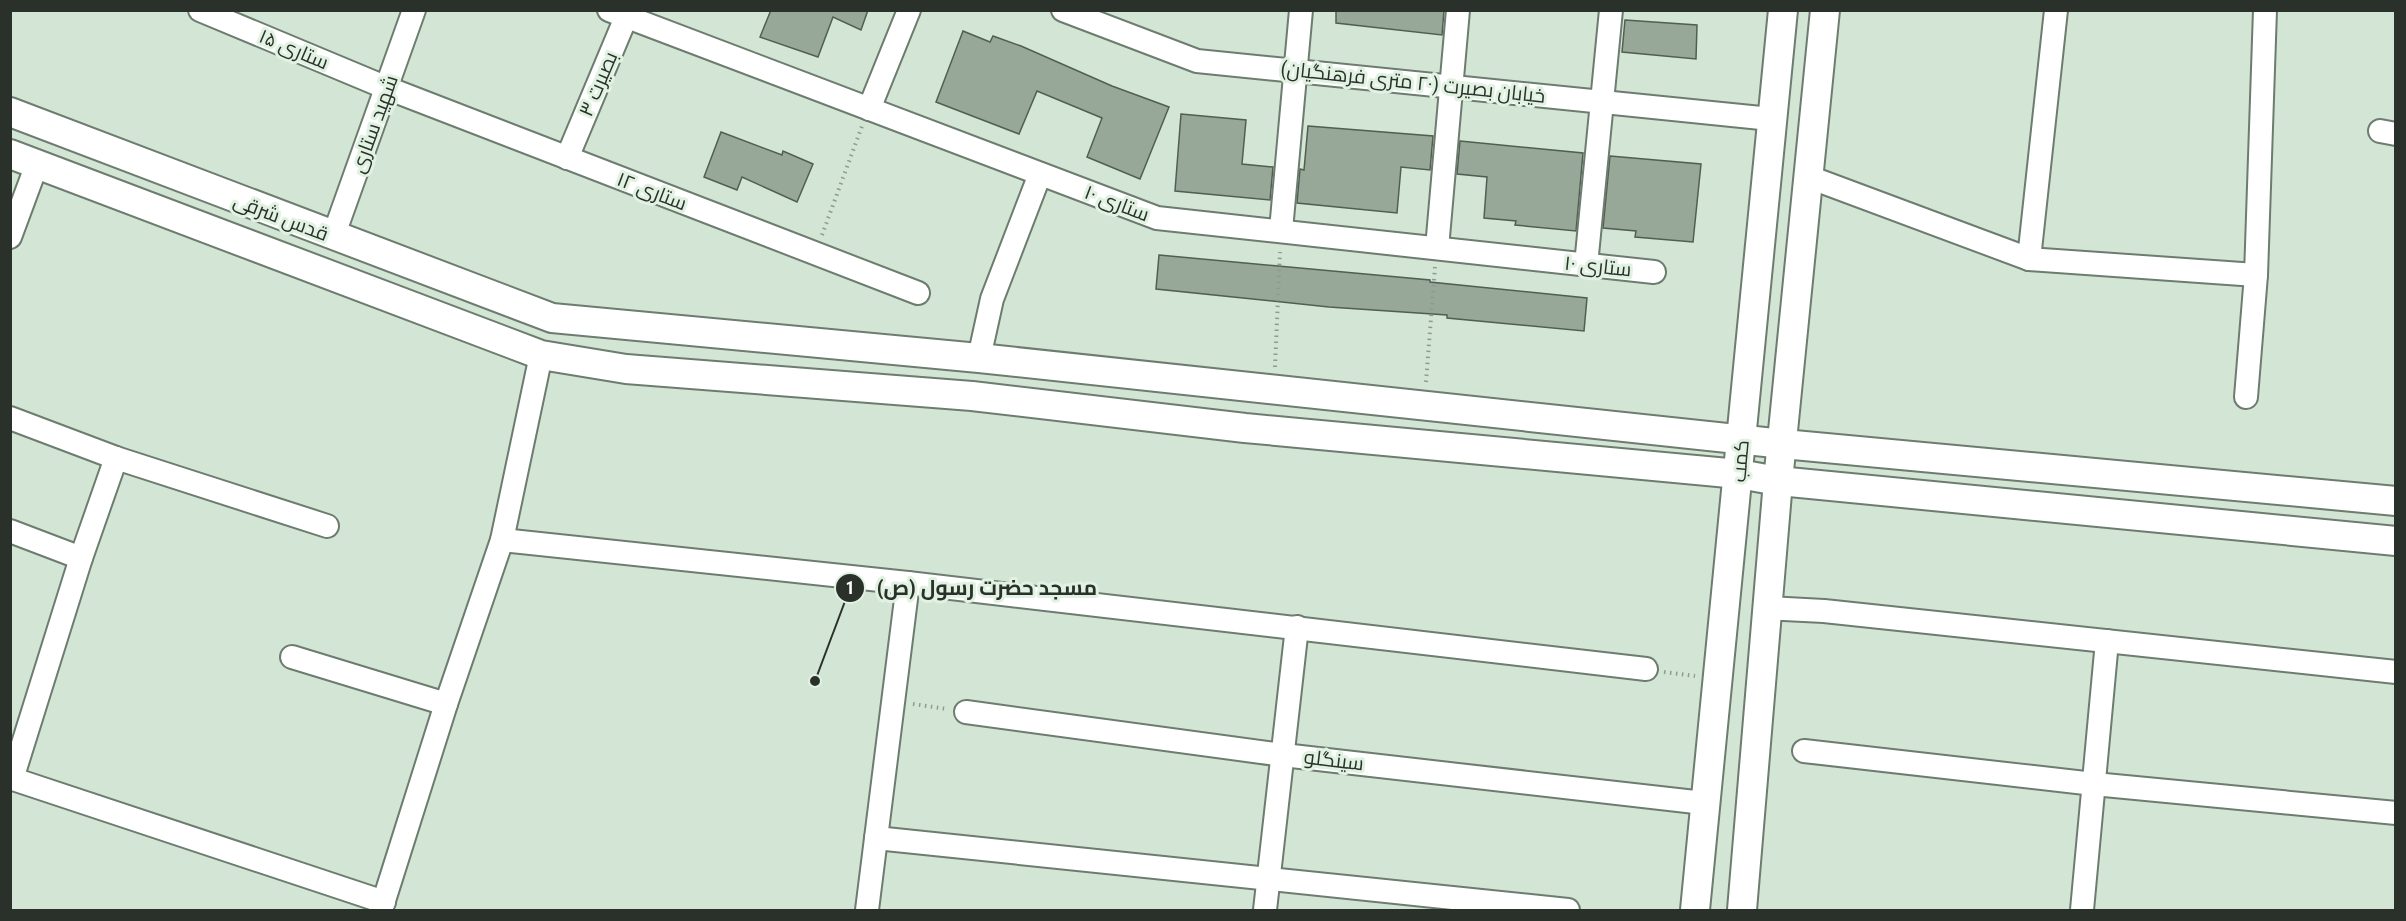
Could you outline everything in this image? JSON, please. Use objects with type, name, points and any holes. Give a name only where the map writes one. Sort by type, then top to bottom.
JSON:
[{"type":"street","name":"ستاری ۱۵","points":[[200,10],[233,16],[387,88]]},
{"type":"street","name":"شهید ستاری","points":[[333,237],[414,10]]},
{"type":"street","points":[[868,109],[909,10]]},
{"type":"street","name":"خیابان بصیرت (۲۰ متری فرهنگیان)","points":[[1063,10],[1197,61],[1602,100],[1771,119]]},
{"type":"street","points":[[1281,230],[1301,10]]},
{"type":"street","points":[[1437,248],[1458,10]]},
{"type":"street","points":[[1586,265],[1611,10]]},
{"type":"street","name":"کمب","points":[[1695,910],[1783,10]]},
{"type":"street","name":"کمب","points":[[1748,910],[1766,608],[1825,10]]},
{"type":"street","points":[[2029,259],[2056,10]]},
{"type":"street","points":[[2246,398],[2256,275],[2265,10]]},
{"type":"street","name":"ستاری ۱۰","points":[[621,12],[868,109],[1157,218],[1654,272]]},
{"type":"street","name":"بصیرت ۳","points":[[567,158],[621,12]]},
{"type":"street","name":"ستاری ۱۲","points":[[387,88],[814,255],[918,293]]},
{"type":"street","name":"قدس شرقی","points":[[10,112],[333,237],[552,318],[980,358],[1783,444],[2396,501]]},
{"type":"street","points":[[10,154],[541,355],[626,369],[972,396],[1245,428],[1739,474],[1778,481],[2396,541]]},
{"type":"street","points":[[10,237],[37,164]]},
{"type":"street","points":[[980,358],[992,299],[1040,174]]},
{"type":"street","points":[[1809,177],[2029,259],[2256,275]]},
{"type":"street","points":[[228,237],[244,202]]},
{"type":"street","points":[[116,458],[81,558],[11,779],[383,906],[446,704],[502,540],[541,355],[552,318]]},
{"type":"street","points":[[10,418],[116,458],[327,526]]},
{"type":"street","points":[[10,531],[81,558]]},
{"type":"street","points":[[502,540],[908,583],[1647,669]]},
{"type":"street","points":[[867,910],[908,583]]},
{"type":"street","points":[[1766,608],[1824,611],[2396,672]]},
{"type":"street","points":[[1265,910],[1297,627]]},
{"type":"street","points":[[2082,910],[2107,641]]},
{"type":"street","points":[[292,657],[446,704]]},
{"type":"street","name":"سینگلو","points":[[966,712],[1283,754],[1704,803]]},
{"type":"street","points":[[1804,751],[2094,784],[2396,813]]},
{"type":"street","points":[[876,837],[1568,910]]},
{"type":"path","points":[[814,255],[868,109]]},
{"type":"path","points":[[1275,389],[1281,230]]},
{"type":"path","points":[[1424,405],[1437,248]]},
{"type":"path","points":[[1647,669],[1716,679]]},
{"type":"path","points":[[893,700],[966,712]]},
{"type":"building","points":[[771,10],[868,10],[861,30],[833,17],[818,57],[760,37]]},
{"type":"building","points":[[1336,10],[1444,10],[1442,35],[1336,23]]},
{"type":"building","points":[[1625,20],[1697,25],[1696,59],[1622,52]]},
{"type":"building","points":[[963,31],[990,42],[993,36],[1021,46],[1112,86],[1169,107],[1140,179],[1087,157],[1102,118],[1037,91],[1019,134],[936,102]]},
{"type":"building","points":[[1181,114],[1246,120],[1242,164],[1273,167],[1270,200],[1175,191]]},
{"type":"building","points":[[1308,126],[1433,136],[1430,170],[1401,167],[1397,213],[1297,203],[1300,169],[1304,170]]},
{"type":"building","points":[[721,132],[782,155],[783,151],[813,164],[797,202],[742,177],[737,190],[704,177]]},
{"type":"building","points":[[1460,141],[1583,153],[1576,231],[1515,225],[1516,221],[1484,218],[1487,177],[1457,174]]},
{"type":"building","points":[[1610,156],[1701,164],[1693,242],[1635,237],[1636,231],[1603,228]]},
{"type":"building","points":[[1159,255],[1430,280],[1430,282],[1587,298],[1584,331],[1447,318],[1447,315],[1329,307],[1156,289]]},
{"type":"place","name":"مسجد حضرت رسول (ص)","points":[[815,681]]}]
